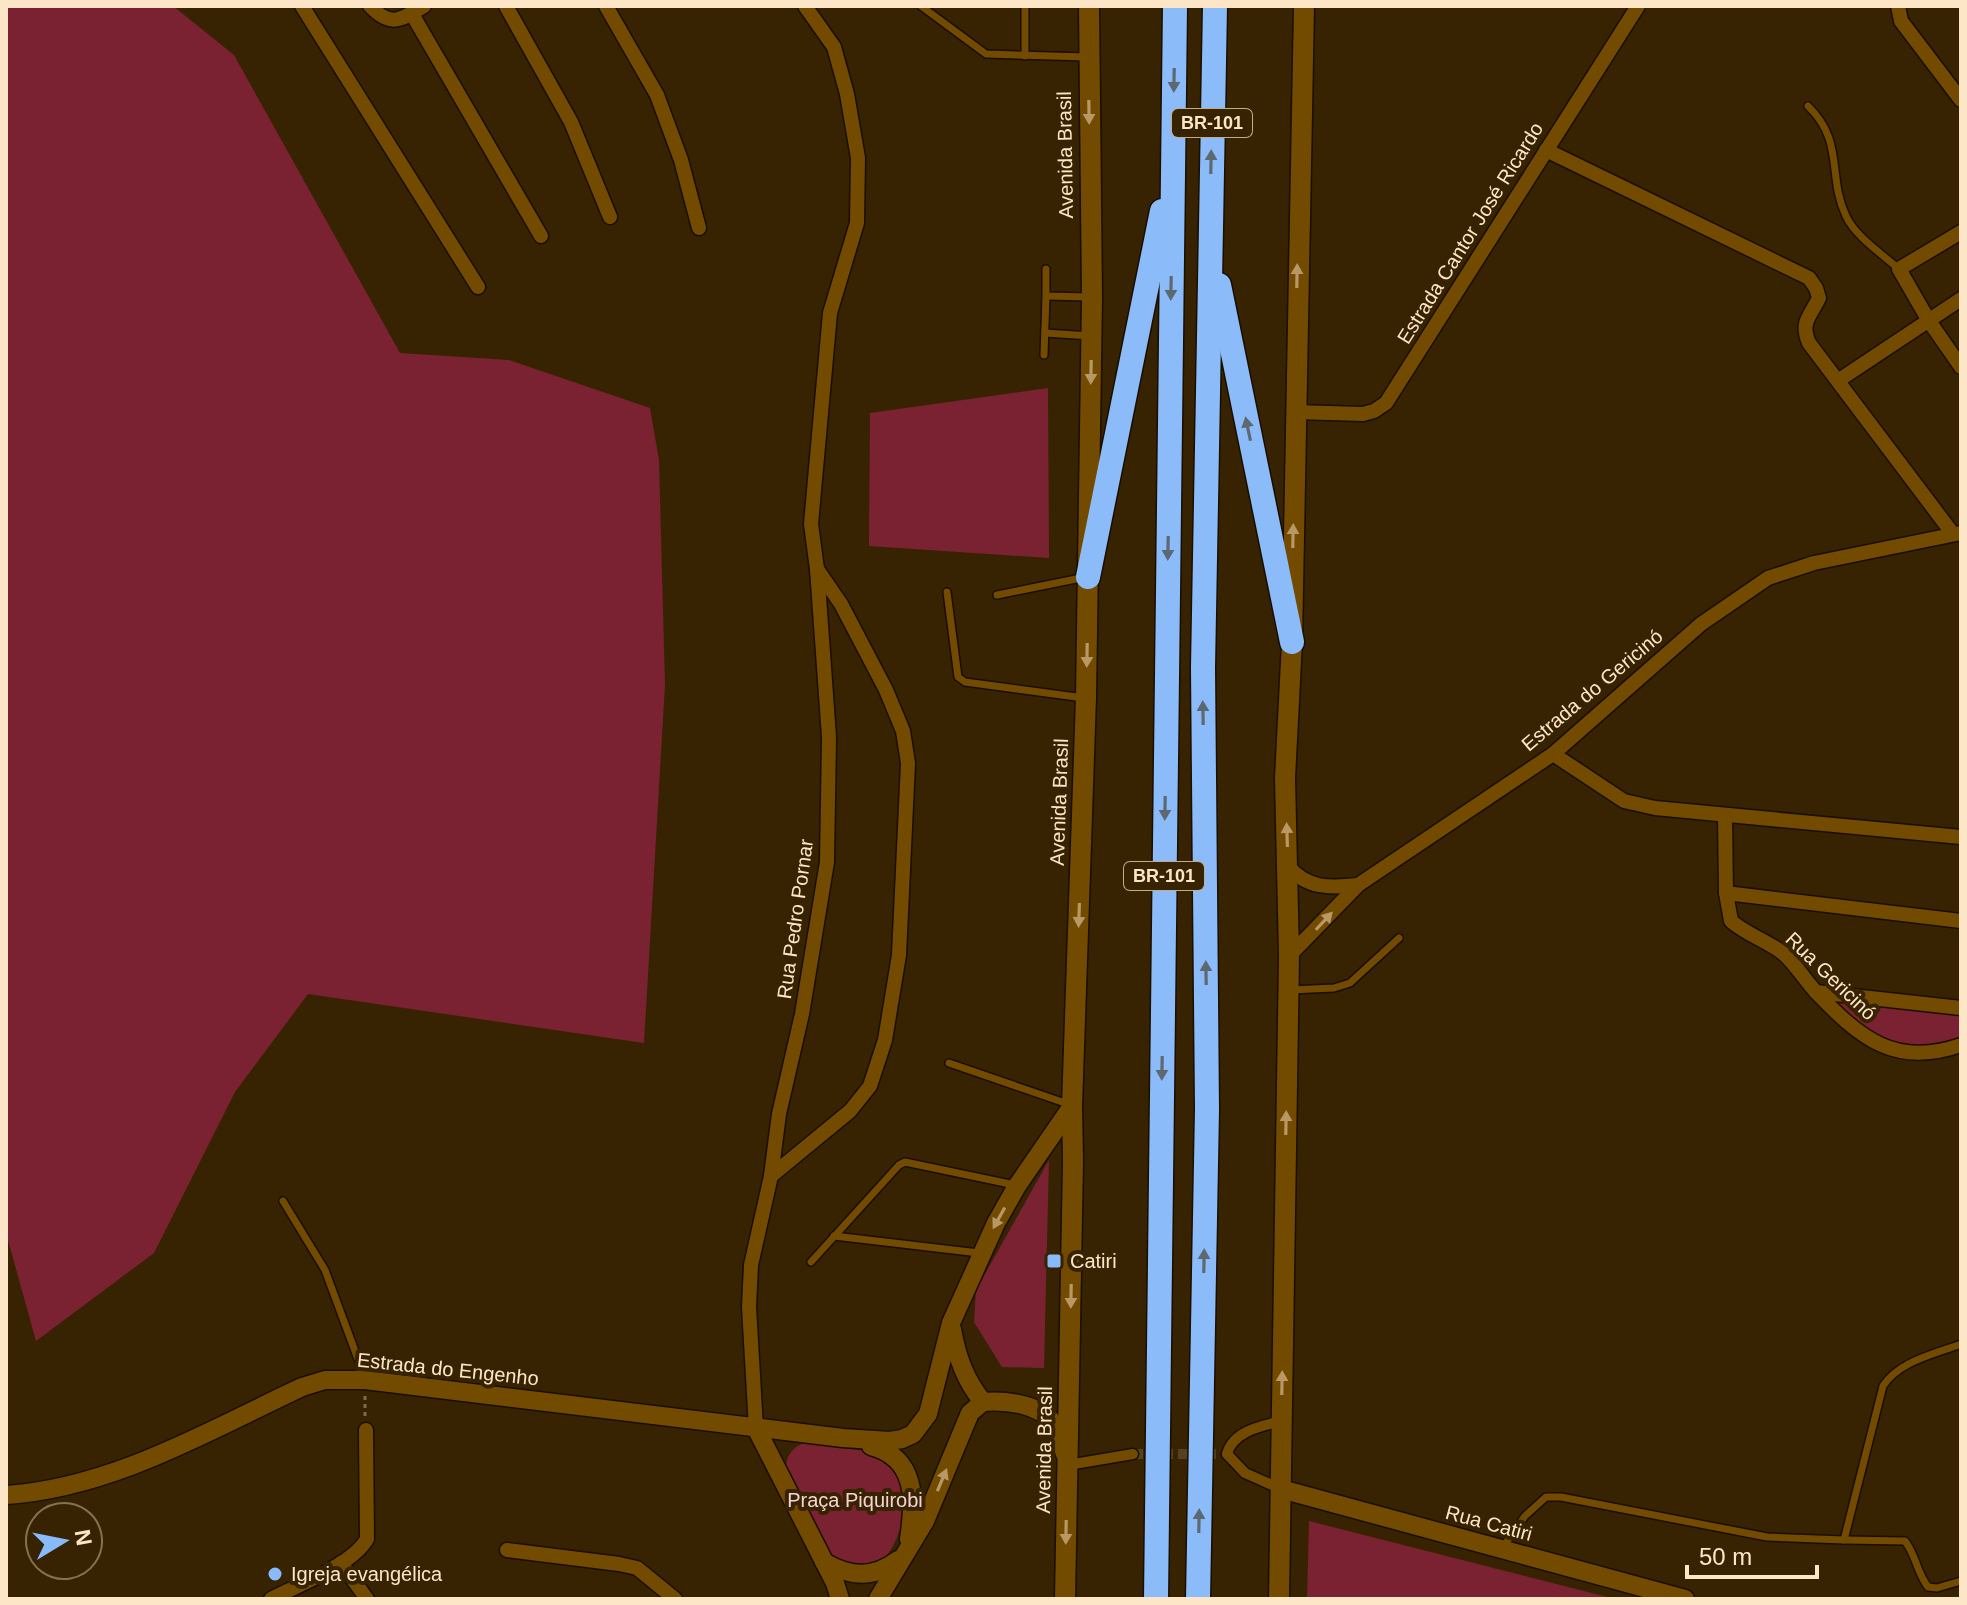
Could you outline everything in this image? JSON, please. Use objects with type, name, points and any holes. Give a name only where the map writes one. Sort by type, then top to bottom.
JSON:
[{"type":"highway","name":"BR-101","points":[[1156,1599],[1175,6]]},
{"type":"highway","name":"BR-101","points":[[1198,1599],[1207,1109],[1203,668],[1215,6]]},
{"type":"highway","points":[[1088,577],[1173,154]]},
{"type":"highway","points":[[1210,240],[1292,642]]},
{"type":"main road","name":"Avenida Brasil","points":[[1065,1599],[1072,1106],[1086,698],[1092,336],[1087,57],[1089,6]]},
{"type":"main road","points":[[1279,1599],[1289,956],[1285,778],[1292,642],[1304,6]]},
{"type":"street","points":[[302,6],[478,287]]},
{"type":"street","points":[[370,6],[381,18],[397,20],[418,10],[541,236]]},
{"type":"street","points":[[506,6],[571,122],[610,217]]},
{"type":"street","points":[[606,6],[657,95],[681,160],[699,228]]},
{"type":"street","name":"Rua Pedro Pornar","points":[[756,1428],[749,1307],[751,1265],[771,1176],[779,1114],[802,1014],[827,862],[829,737],[811,524],[830,313],[857,223],[858,158],[847,94],[834,47],[805,6]]},
{"type":"street","name":"Estrada Cantor José Ricardo","points":[[1295,412],[1363,414],[1386,403],[1638,6]]},
{"type":"street","points":[[1898,6],[1901,21],[1961,100]]},
{"type":"street","points":[[1546,150],[1809,278],[1819,298],[1805,322],[1804,332],[1809,343],[1957,533]]},
{"type":"street","points":[[1961,232],[1899,269],[1929,321],[1961,367]]},
{"type":"street","points":[[1839,380],[1961,299]]},
{"type":"street","name":"Estrada do Gericinó","points":[[1289,956],[1358,885],[1553,754],[1701,624],[1768,578],[1814,563],[1957,533]]},
{"type":"street","points":[[771,1176],[850,1111],[870,1086],[885,1040],[899,955],[908,763],[903,731],[886,690],[841,604],[817,569]]},
{"type":"street","points":[[1553,754],[1624,801],[1655,808],[1961,837]]},
{"type":"street","name":"Rua Gericinó","points":[[1725,816],[1726,893],[1731,921],[1785,955],[1816,992],[1870,1041],[1898,1052],[1923,1054],[1961,1045]]},
{"type":"street","points":[[1288,866],[1304,881],[1314,885],[1334,888],[1358,885]]},
{"type":"street","points":[[1726,893],[1961,921]]},
{"type":"street","points":[[1816,992],[1961,1008]]},
{"type":"street","points":[[779,1473],[781,1454],[787,1443],[809,1434],[890,1441],[913,1434],[928,1414],[951,1323],[980,1253],[1017,1186],[1072,1106]]},
{"type":"street","points":[[951,1323],[956,1352],[964,1372],[983,1402]]},
{"type":"street","name":"Estrada do Engenho","points":[[6,1495],[24,1494],[108,1475],[325,1380],[365,1380],[809,1434]]},
{"type":"street","points":[[878,1599],[925,1521],[970,1413],[983,1402],[1012,1403],[1035,1409],[1048,1417],[1057,1428],[1068,1465],[1133,1454]]},
{"type":"street","points":[[1281,1489],[1245,1473],[1221,1454],[1246,1432],[1282,1421]]},
{"type":"street","points":[[756,1428],[840,1599]]},
{"type":"street","points":[[271,1599],[341,1563],[362,1548],[367,1539],[366,1430]]},
{"type":"street","points":[[824,1562],[852,1575],[867,1575],[889,1567],[905,1554],[912,1495],[903,1466],[881,1448],[843,1438]]},
{"type":"street","name":"Rua Catiri","points":[[1281,1489],[1685,1599]]},
{"type":"street","points":[[507,1550],[637,1568],[675,1599]]},
{"type":"street","points":[[341,1563],[367,1599]]},
{"type":"lane","points":[[921,6],[986,54],[1087,57]]},
{"type":"lane","points":[[1025,6],[1025,56]]},
{"type":"lane","points":[[1808,106],[1824,121],[1833,149],[1839,196],[1847,219],[1899,269]]},
{"type":"lane","points":[[1044,355],[1046,269]]},
{"type":"lane","points":[[1046,296],[1092,297]]},
{"type":"lane","points":[[1045,333],[1092,336]]},
{"type":"lane","points":[[997,595],[1088,577]]},
{"type":"lane","points":[[947,592],[958,677],[965,682],[1086,698]]},
{"type":"lane","points":[[1288,991],[1334,988],[1350,983],[1399,938]]},
{"type":"lane","points":[[949,1063],[1072,1106]]},
{"type":"lane","points":[[811,1262],[905,1162],[1017,1186]]},
{"type":"lane","points":[[283,1201],[325,1270],[365,1380]]},
{"type":"lane","points":[[834,1236],[980,1253]]},
{"type":"lane","points":[[1844,1540],[1883,1386],[1890,1375],[1910,1364],[1961,1344]]},
{"type":"lane","points":[[1502,1549],[1525,1516],[1546,1497],[1561,1497],[1767,1537],[1905,1541],[1928,1587],[1937,1588],[1961,1581]]},
{"type":"path","points":[[365,1380],[366,1430]]},
{"type":"green space","points":[[6,6],[173,6],[234,55],[400,353],[509,360],[650,408],[659,460],[665,685],[644,1043],[308,994],[235,1092],[154,1253],[36,1341],[6,1233]]},
{"type":"green space","points":[[1048,388],[1049,558],[869,546],[870,413]]},
{"type":"green space","points":[[1816,992],[1961,1008],[1961,1045],[1898,1052]]},
{"type":"green space","points":[[1049,1160],[1044,1368],[1002,1367],[974,1322],[976,1290]]},
{"type":"green space","name":"Praça Piquirobi","points":[[804,1443],[875,1452],[899,1470],[905,1498],[904,1513],[895,1543],[883,1559],[869,1565],[853,1565],[826,1550],[787,1474],[789,1455]]},
{"type":"green space","points":[[1309,1521],[1615,1599],[1307,1599]]},
{"type":"tunnel","points":[[1133,1454],[1216,1454]]},
{"type":"place","name":"Catiri","points":[[1054,1261]]},
{"type":"place","name":"Igreja evangélica","points":[[275,1574]]}]
